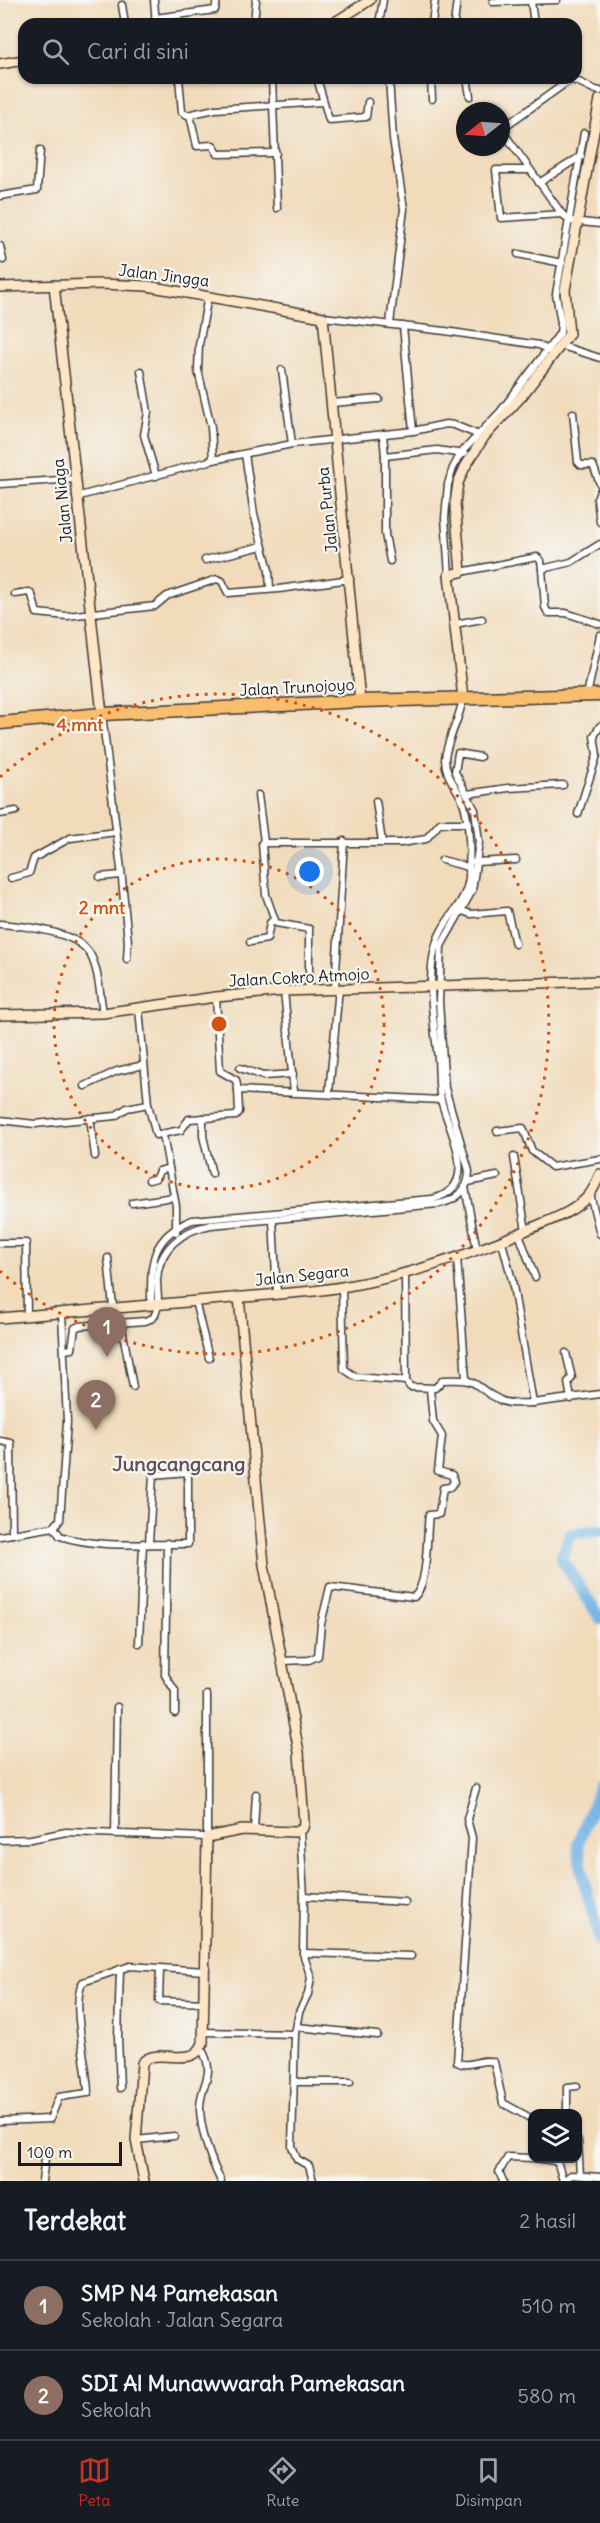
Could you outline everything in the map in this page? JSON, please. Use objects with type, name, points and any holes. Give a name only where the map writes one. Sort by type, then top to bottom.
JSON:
[{"type":"highway","name":"Jalan Trunojoyo","points":[[0,723],[102,714],[360,701],[594,695]]},
{"type":"street","points":[[154,0],[156,18]]},
{"type":"street","points":[[172,18],[215,10],[218,0]]},
{"type":"street","points":[[254,18],[255,0]]},
{"type":"street","points":[[342,18],[370,0]]},
{"type":"street","points":[[380,18],[383,0]]},
{"type":"street","points":[[433,18],[435,0]]},
{"type":"street","points":[[455,18],[457,0]]},
{"type":"street","points":[[493,2],[557,0]]},
{"type":"street","points":[[531,1],[533,18]]},
{"type":"street","points":[[122,5],[124,18]]},
{"type":"street","points":[[0,64],[18,61]]},
{"type":"street","points":[[561,289],[598,93],[582,82]]},
{"type":"street","points":[[179,84],[180,106],[184,115],[215,109],[274,107],[323,102]]},
{"type":"street","points":[[272,84],[277,207]]},
{"type":"street","points":[[318,84],[327,118],[332,120],[366,117],[368,102]]},
{"type":"street","points":[[389,84],[393,139],[404,210],[390,324]]},
{"type":"street","points":[[431,84],[432,99]]},
{"type":"street","points":[[468,84],[470,96]]},
{"type":"street","points":[[510,123],[564,84]]},
{"type":"street","points":[[190,114],[197,146],[213,145],[218,154],[276,153]]},
{"type":"street","points":[[584,133],[586,156]]},
{"type":"street","points":[[510,142],[562,214],[574,221],[600,224]]},
{"type":"street","points":[[539,183],[600,148]]},
{"type":"street","points":[[0,196],[37,190],[40,150]]},
{"type":"street","points":[[530,170],[496,171],[501,218],[562,214]]},
{"type":"street","points":[[551,352],[562,346],[569,334],[561,301],[562,263],[574,221]]},
{"type":"street","points":[[0,246],[3,260]]},
{"type":"street","points":[[518,254],[562,263]]},
{"type":"street","name":"Jalan Niaga","points":[[54,285],[102,714]]},
{"type":"street","name":"Jalan Jingga","points":[[0,287],[122,285],[209,295],[323,317]]},
{"type":"street","points":[[209,295],[199,345],[198,370],[211,427],[213,460]]},
{"type":"street","points":[[323,317],[539,345],[551,352]]},
{"type":"street","name":"Jalan Purba","points":[[323,317],[360,701]]},
{"type":"street","points":[[466,455],[484,437],[551,352],[564,318]]},
{"type":"street","points":[[403,326],[413,431]]},
{"type":"street","points":[[562,346],[600,358]]},
{"type":"street","points":[[282,370],[292,444]]},
{"type":"street","points":[[141,371],[148,412],[144,435],[156,476]]},
{"type":"street","points":[[64,1350],[72,1349],[75,1328],[149,1321],[156,1314],[155,1267],[161,1252],[177,1234],[200,1219],[274,1217],[407,1204],[448,1198],[464,1183],[469,1171],[441,1100],[435,985],[436,942],[474,884],[468,823],[461,798],[449,779],[445,759],[456,729],[463,698],[449,575],[453,550],[456,493],[466,455],[479,435],[517,394]]},
{"type":"street","points":[[332,403],[379,399]]},
{"type":"street","points":[[573,413],[578,462],[581,465],[593,465],[600,484]]},
{"type":"street","points":[[76,496],[213,460],[292,444],[413,431],[446,424],[479,435]]},
{"type":"street","points":[[383,434],[385,534],[390,561]]},
{"type":"street","points":[[385,456],[437,450],[466,455]]},
{"type":"street","points":[[245,454],[254,514],[269,570],[270,590]]},
{"type":"street","points":[[0,484],[75,479]]},
{"type":"street","points":[[600,491],[597,499],[600,522]]},
{"type":"street","points":[[542,568],[571,562],[600,544]]},
{"type":"street","points":[[205,560],[262,546]]},
{"type":"street","points":[[453,550],[461,572]]},
{"type":"street","points":[[449,575],[537,557],[541,561],[544,607],[548,613],[567,613],[600,624]]},
{"type":"street","points":[[15,594],[31,594],[35,611],[39,615],[53,617],[155,606],[167,596],[217,579],[222,581],[228,593],[270,590],[350,579]]},
{"type":"street","points":[[455,624],[482,618]]},
{"type":"street","points":[[594,695],[600,635]]},
{"type":"street","points":[[102,714],[128,942],[127,959]]},
{"type":"street","points":[[578,814],[597,755],[594,733],[600,726]]},
{"type":"street","points":[[448,749],[480,757]]},
{"type":"street","points":[[458,753],[455,772],[477,816],[479,842],[471,863]]},
{"type":"street","points":[[467,794],[563,785]]},
{"type":"street","points":[[258,795],[264,842],[261,845],[264,876],[274,919],[278,925],[309,929],[309,990]]},
{"type":"street","points":[[376,801],[382,842]]},
{"type":"street","points":[[0,814],[16,811]]},
{"type":"street","points":[[264,842],[275,844],[426,839],[438,824],[468,823]]},
{"type":"street","points":[[11,878],[29,873],[34,858],[62,841],[116,832]]},
{"type":"street","points":[[329,1093],[344,841]]},
{"type":"street","points":[[442,860],[471,863],[516,860]]},
{"type":"street","points":[[100,877],[121,875]]},
{"type":"street","points":[[435,985],[441,946],[462,911],[464,902]]},
{"type":"street","points":[[462,911],[471,914],[507,911],[515,944]]},
{"type":"street","points":[[250,942],[267,939],[270,923],[274,919]]},
{"type":"street","points":[[0,924],[56,933],[76,941],[84,948],[93,962],[103,1013]]},
{"type":"street","name":"Jalan Cokro Atmojo","points":[[0,1015],[103,1013],[216,997],[284,991],[600,981]]},
{"type":"street","points":[[284,991],[294,1094]]},
{"type":"street","points":[[139,1009],[148,1104],[154,1133],[163,1135],[181,1130],[189,1119],[238,1114],[236,1080],[220,1071],[216,997]]},
{"type":"street","points":[[85,1086],[117,1071],[144,1065]]},
{"type":"street","points":[[240,1068],[263,1076],[293,1074]]},
{"type":"street","points":[[441,1077],[457,1142]]},
{"type":"street","points":[[238,1090],[441,1100]]},
{"type":"street","points":[[0,1120],[35,1124],[115,1116],[128,1108],[148,1104]]},
{"type":"street","points":[[90,1118],[95,1156]]},
{"type":"street","points":[[203,1118],[203,1136],[212,1174]]},
{"type":"street","points":[[497,1131],[523,1128],[532,1151],[552,1167],[600,1160]]},
{"type":"street","points":[[155,1267],[161,1252],[177,1234],[174,1197],[163,1135]]},
{"type":"street","points":[[514,1157],[523,1233],[535,1277]]},
{"type":"street","points":[[149,1180],[156,1178],[159,1171],[169,1168]]},
{"type":"street","points":[[600,1174],[590,1194],[600,1232]]},
{"type":"street","points":[[464,1183],[497,1176]]},
{"type":"street","points":[[464,1183],[477,1250]]},
{"type":"street","name":"Jalan Segara","points":[[0,1318],[342,1287],[405,1273],[502,1242],[572,1210],[590,1194]]},
{"type":"street","points":[[132,1203],[174,1197]]},
{"type":"street","points":[[274,1217],[277,1294]]},
{"type":"street","points":[[502,1242],[512,1280],[533,1403]]},
{"type":"street","points":[[0,1244],[26,1243],[27,1316]]},
{"type":"street","points":[[457,1257],[466,1379]]},
{"type":"street","points":[[108,1258],[113,1307]]},
{"type":"street","points":[[405,1273],[406,1381]]},
{"type":"street","points":[[342,1287],[344,1369],[356,1377],[406,1381],[414,1389],[437,1387],[443,1380],[466,1379],[474,1381],[499,1400],[533,1403],[600,1394]]},
{"type":"street","points":[[239,1297],[264,1565],[299,1752],[304,1823],[300,1831],[304,1896],[303,1953],[311,1985],[299,2012],[296,2030],[292,2151],[297,2159],[309,2166],[314,2181]]},
{"type":"street","points":[[195,1301],[209,1358]]},
{"type":"street","points":[[99,1309],[101,1324]]},
{"type":"street","points":[[55,1530],[60,1520],[63,1498],[67,1422],[62,1313]]},
{"type":"street","points":[[121,1323],[133,1387]]},
{"type":"street","points":[[566,1353],[573,1378],[568,1382],[571,1399]]},
{"type":"street","points":[[282,1661],[309,1660],[318,1656],[321,1624],[330,1587],[417,1596],[425,1564],[429,1515],[439,1514],[443,1488],[450,1487],[454,1482],[452,1474],[438,1472],[442,1436],[433,1421],[430,1389]]},
{"type":"street","points":[[0,1441],[11,1443],[12,1534]]},
{"type":"street","points":[[55,1530],[62,1537],[77,1540],[146,1543],[188,1544],[188,1472],[153,1475],[146,1543],[139,1643]]},
{"type":"street","points":[[0,1536],[55,1530]]},
{"type":"street","points":[[167,1543],[165,1675],[175,1691],[175,1713]]},
{"type":"street","points":[[207,1695],[205,2003],[201,2048],[210,2071],[200,2108],[207,2139],[221,2181]]},
{"type":"street","points":[[115,1834],[117,1707]]},
{"type":"street","points":[[476,1788],[466,1819],[472,1838],[457,2062],[463,2065],[487,2060],[494,2062],[503,2103],[528,2117]]},
{"type":"street","points":[[254,1830],[256,1794]]},
{"type":"street","points":[[0,1840],[31,1839],[66,1832],[207,1837],[228,1831],[300,1831]]},
{"type":"street","points":[[304,1896],[405,1902]]},
{"type":"street","points":[[303,1953],[411,1956]]},
{"type":"street","points":[[0,2121],[50,2119],[59,2097],[88,2092],[81,2035],[80,1987],[86,1980],[138,1966],[205,1971]]},
{"type":"street","points":[[160,1968],[159,2001],[205,2003]]},
{"type":"street","points":[[120,1969],[120,2088]]},
{"type":"street","points":[[204,2032],[296,2030],[377,2035]]},
{"type":"street","points":[[144,2181],[136,2140],[141,2067],[144,2060],[150,2057],[188,2057],[201,2048]]},
{"type":"street","points":[[295,2082],[350,2082]]},
{"type":"street","points":[[567,2109],[567,2087],[576,2086]]},
{"type":"street","points":[[136,2140],[174,2136]]},
{"type":"street","points":[[42,2181],[46,2150]]},
{"type":"street","points":[[503,2181],[499,2172],[508,2157],[528,2158]]},
{"type":"street","points":[[555,2163],[563,2181],[571,2175],[600,2177]]},
{"type":"street","points":[[579,2163],[580,2175]]},
{"type":"waterway","points":[[600,1530],[571,1534],[561,1558],[600,1618]]},
{"type":"waterway","points":[[600,1788],[578,1844],[583,1877],[600,1941]]},
{"type":"place","name":"SMP N4 Pamekasan","points":[[107,1357]]},
{"type":"place","name":"SDI Al Munawwarah Pamekasan","points":[[96,1430]]},
{"type":"district","name":"Jungcangcang","points":[[179,1464]]}]
